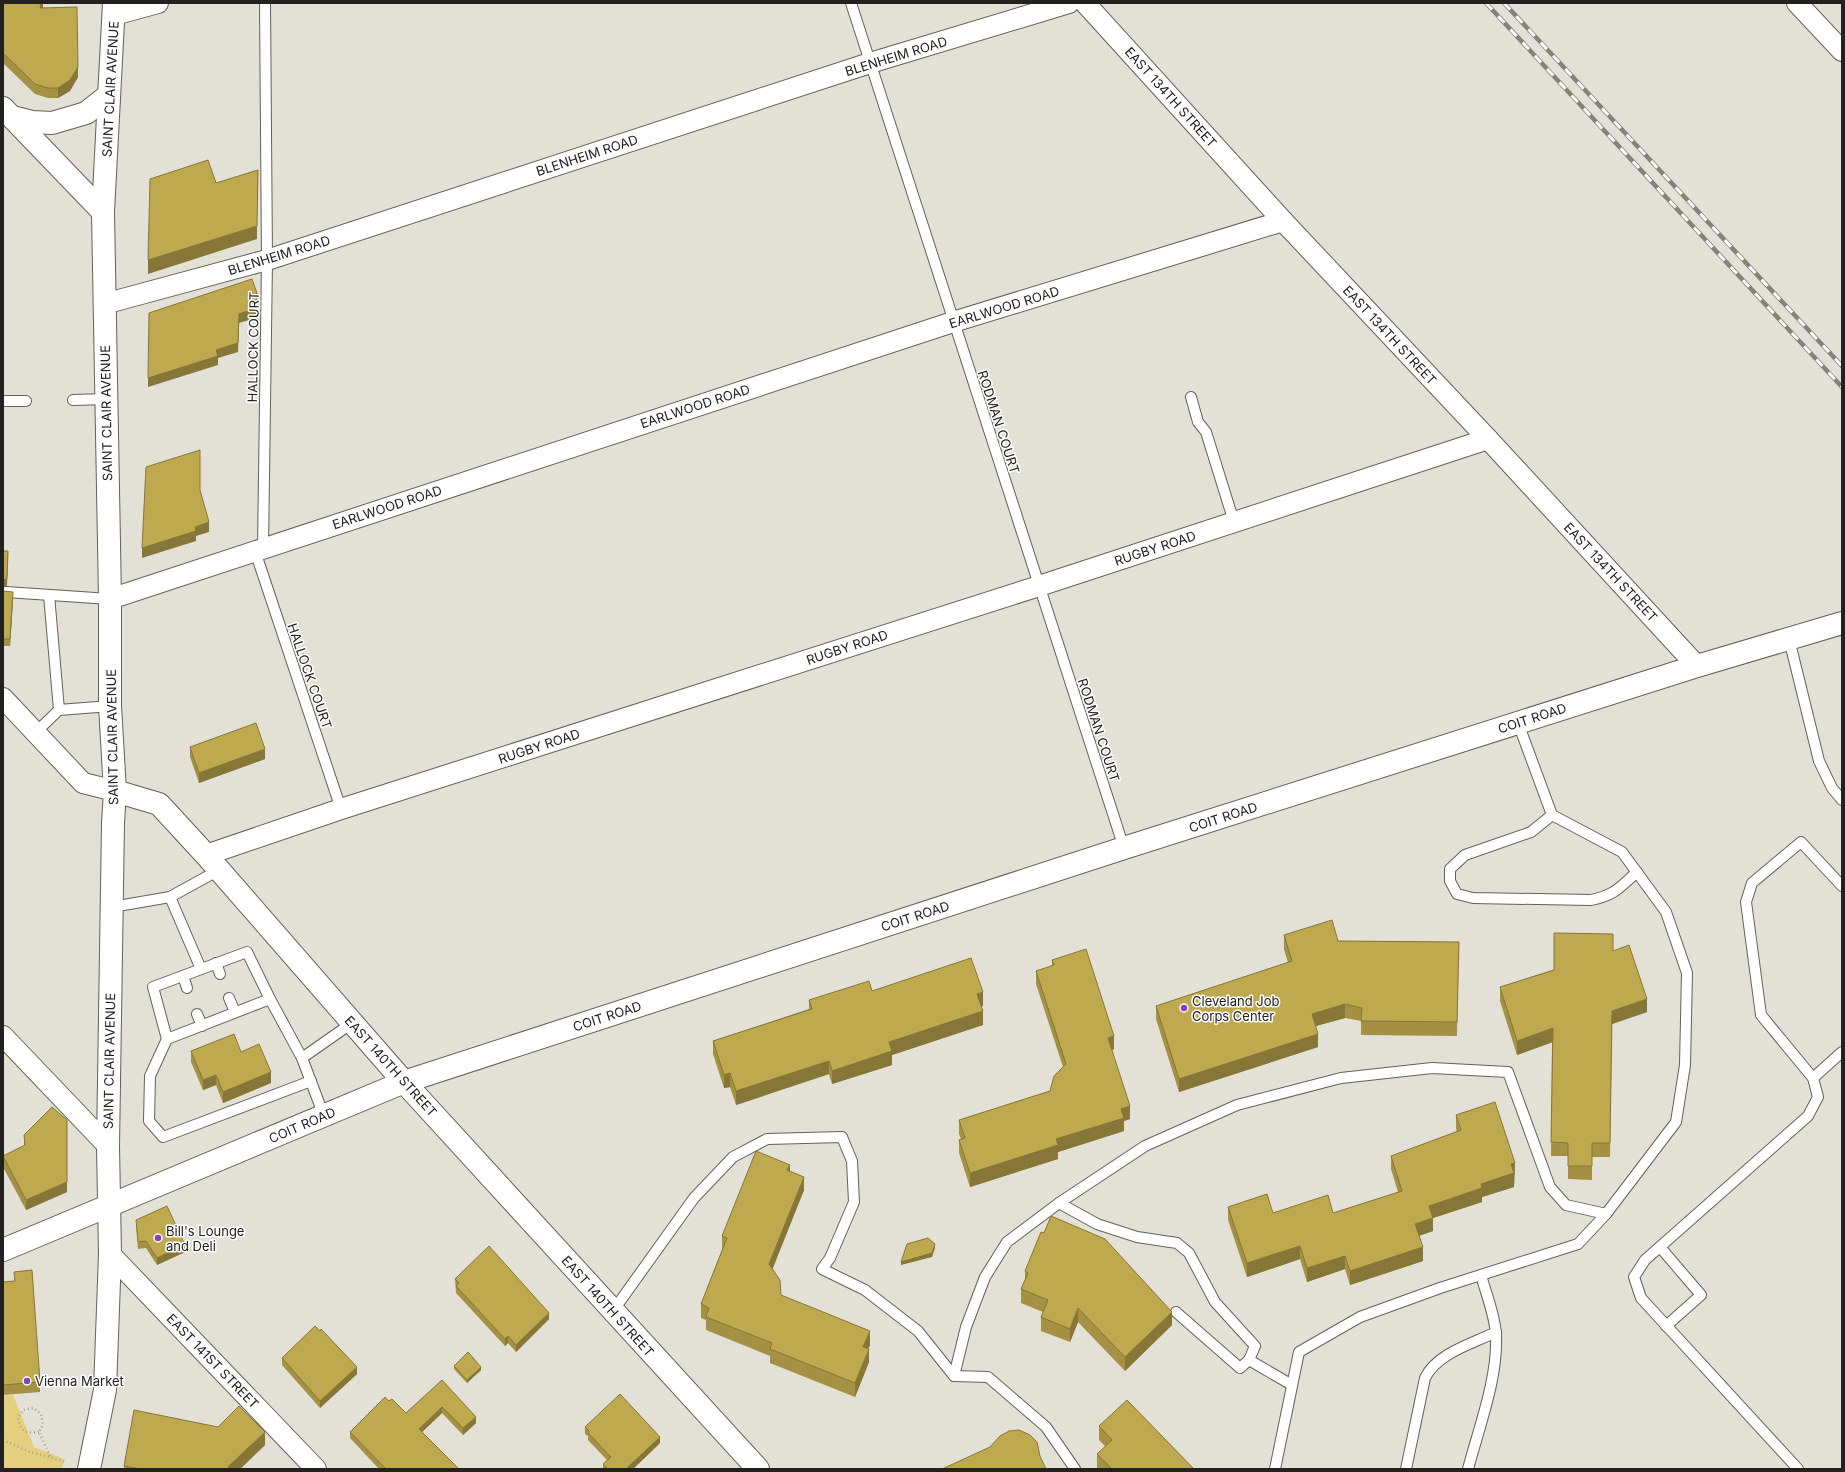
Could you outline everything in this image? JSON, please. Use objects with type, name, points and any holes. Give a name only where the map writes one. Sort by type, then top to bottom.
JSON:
[{"type":"street","points":[[114,9],[158,3]]},
{"type":"street","name":"BLENHEIM ROAD","points":[[104,304],[267,260],[870,63],[1069,3]]},
{"type":"street","name":"EAST 134TH STREET","points":[[1085,3],[1283,221],[1488,439],[1697,666]]},
{"type":"street","points":[[1797,3],[1842,51]]},
{"type":"street","name":"SAINT CLAIR AVENUE","points":[[89,1469],[105,1390],[110,1254],[108,1146],[115,791],[110,706],[110,599],[103,212],[114,9]]},
{"type":"street","points":[[8,112],[32,122],[52,123],[86,113],[109,96]]},
{"type":"street","points":[[8,112],[103,212]]},
{"type":"street","name":"EARLWOOD ROAD","points":[[110,599],[953,322],[1283,221]]},
{"type":"street","name":"RUGBY ROAD","points":[[212,862],[341,809],[1039,586],[1488,439]]},
{"type":"street","name":"COIT ROAD","points":[[3,1250],[404,1082],[1124,848],[1697,666],[1842,623]]},
{"type":"street","name":"EAST 140TH STREET","points":[[3,698],[83,783],[159,804],[212,862],[404,1082],[758,1469]]},
{"type":"street","points":[[3,1036],[108,1146]]},
{"type":"street","name":"EAST 141ST STREET","points":[[110,1254],[316,1469]]},
{"type":"lane","name":"HALLOCK COURT","points":[[265,3],[267,260],[259,550],[341,809]]},
{"type":"lane","name":"RODMAN COURT","points":[[851,3],[1124,848]]},
{"type":"lane","points":[[1191,397],[1198,422],[1206,432],[1234,522]]},
{"type":"lane","points":[[73,400],[106,399]]},
{"type":"lane","points":[[3,401],[26,401]]},
{"type":"lane","points":[[6,592],[110,599]]},
{"type":"lane","points":[[49,595],[59,710]]},
{"type":"lane","points":[[1789,639],[1819,762],[1832,788],[1842,800]]},
{"type":"lane","points":[[36,733],[59,710],[110,706]]},
{"type":"lane","points":[[1275,1469],[1299,1352],[1360,1317],[1481,1275],[1578,1244],[1606,1214],[1676,1122],[1685,1065],[1687,973],[1666,912],[1622,852],[1552,815],[1518,723]]},
{"type":"lane","points":[[1552,815],[1531,832],[1465,855],[1450,869],[1450,881],[1457,894],[1473,898],[1591,900],[1607,897],[1615,892],[1637,872]]},
{"type":"lane","points":[[1798,1469],[1641,1298],[1634,1278],[1645,1260],[1808,1116],[1818,1097],[1813,1078],[1761,1015],[1746,902],[1752,883],[1801,842],[1842,886]]},
{"type":"lane","points":[[112,907],[170,897],[212,862]]},
{"type":"lane","points":[[170,897],[201,969]]},
{"type":"lane","points":[[311,1081],[163,1137],[149,1121],[150,1076],[168,1039],[153,987],[246,952],[302,1058],[311,1081],[324,1116]]},
{"type":"lane","points":[[216,963],[220,974]]},
{"type":"lane","points":[[183,976],[187,988]]},
{"type":"lane","points":[[229,998],[235,1012]]},
{"type":"lane","points":[[168,1039],[270,999]]},
{"type":"lane","points":[[197,1014],[202,1026]]},
{"type":"lane","points":[[302,1058],[352,1023]]},
{"type":"lane","points":[[1813,1078],[1842,1052]]},
{"type":"lane","points":[[954,1376],[966,1327],[985,1277],[1007,1242],[1059,1203],[1145,1146],[1237,1105],[1341,1078],[1432,1068],[1508,1072],[1550,1187],[1566,1205],[1606,1214]]},
{"type":"lane","points":[[613,1311],[694,1198],[733,1157],[766,1139],[842,1137],[852,1161],[854,1202],[830,1258],[822,1270],[865,1290],[918,1331],[954,1376],[988,1378],[1046,1428],[1075,1469]]},
{"type":"lane","points":[[1059,1203],[1097,1224],[1137,1237],[1177,1243],[1189,1253],[1215,1302],[1255,1346],[1248,1360],[1240,1368],[1176,1312]]},
{"type":"lane","points":[[1660,1247],[1701,1295],[1666,1326]]},
{"type":"lane","points":[[1468,1469],[1493,1374],[1496,1352],[1496,1332],[1481,1275]]},
{"type":"lane","points":[[1406,1469],[1425,1378],[1430,1369],[1442,1358],[1496,1332]]},
{"type":"lane","points":[[1248,1360],[1292,1385]]},
{"type":"path","points":[[33,1408],[41,1414],[43,1424],[39,1432],[29,1433],[23,1431],[19,1426],[18,1417],[23,1410],[33,1408]]},
{"type":"path","points":[[39,1432],[51,1458]]},
{"type":"path","points":[[3,1440],[8,1444],[67,1462]]},
{"type":"path","points":[[3,1446],[8,1444]]},
{"type":"shaded area","points":[[13,1395],[34,1447],[64,1459],[62,1469],[3,1469],[3,1396]]},
{"type":"building","points":[[3,3],[41,3],[40,8],[77,7],[78,67],[70,80],[58,88],[48,88],[35,84],[3,53]]},
{"type":"building","points":[[208,160],[216,183],[258,170],[257,226],[148,260],[150,179]]},
{"type":"building","points":[[252,279],[257,293],[256,308],[239,314],[238,343],[216,350],[218,356],[148,378],[149,313]]},
{"type":"building","points":[[200,450],[200,490],[209,522],[195,527],[196,531],[142,548],[146,467]]},
{"type":"building","points":[[3,551],[8,551],[7,579],[3,580]]},
{"type":"building","points":[[3,591],[13,592],[10,639],[3,639]]},
{"type":"building","points":[[256,723],[265,749],[199,773],[190,747]]},
{"type":"building","points":[[1332,920],[1338,941],[1459,942],[1457,1022],[1361,1021],[1362,1008],[1345,1004],[1312,1014],[1318,1034],[1179,1079],[1156,1006],[1292,961],[1284,935]]},
{"type":"building","points":[[1554,933],[1613,934],[1613,951],[1629,945],[1647,999],[1612,1011],[1610,1143],[1592,1143],[1592,1166],[1568,1166],[1568,1143],[1551,1142],[1553,1028],[1517,1041],[1500,987],[1554,970]]},
{"type":"building","points":[[1086,949],[1114,1036],[1108,1038],[1130,1106],[1121,1109],[1124,1118],[1056,1139],[1058,1145],[970,1173],[959,1140],[965,1138],[959,1120],[1050,1091],[1054,1076],[1066,1064],[1036,971],[1054,965],[1052,960]]},
{"type":"building","points":[[971,958],[983,992],[977,994],[983,1011],[889,1042],[892,1051],[832,1071],[829,1061],[736,1091],[730,1073],[724,1075],[713,1041],[812,1009],[809,1000],[869,981],[872,991]]},
{"type":"building","points":[[234,1034],[241,1052],[259,1044],[271,1072],[223,1092],[216,1075],[203,1080],[191,1051]]},
{"type":"building","points":[[1495,1102],[1515,1163],[1511,1164],[1514,1173],[1481,1184],[1482,1188],[1429,1206],[1433,1218],[1415,1224],[1423,1247],[1350,1271],[1345,1256],[1307,1268],[1300,1246],[1247,1263],[1228,1207],[1267,1194],[1273,1213],[1328,1195],[1333,1213],[1402,1191],[1391,1156],[1461,1130],[1456,1115]]},
{"type":"building","points":[[52,1107],[67,1120],[67,1182],[26,1200],[3,1156],[25,1145],[24,1135]]},
{"type":"building","points":[[756,1151],[790,1165],[787,1170],[804,1177],[769,1264],[780,1280],[781,1295],[870,1331],[863,1347],[869,1349],[855,1383],[770,1349],[772,1343],[706,1317],[709,1308],[701,1304],[727,1238],[722,1236]]},
{"type":"building","name":"Bill's Lounge and Deli","points":[[167,1206],[185,1245],[157,1258],[146,1241],[138,1242],[136,1220]]},
{"type":"building","points":[[1051,1216],[1105,1239],[1172,1312],[1125,1357],[1078,1308],[1070,1329],[1041,1317],[1048,1300],[1021,1289],[1028,1273],[1025,1271],[1041,1232],[1044,1233]]},
{"type":"building","points":[[928,1238],[935,1244],[932,1253],[901,1262],[907,1244]]},
{"type":"building","points":[[489,1246],[549,1313],[516,1345],[508,1336],[505,1339],[456,1286],[459,1283],[455,1279]]},
{"type":"building","points":[[32,1270],[40,1382],[3,1385],[3,1282],[15,1281],[14,1272]]},
{"type":"building","points":[[315,1326],[320,1331],[321,1329],[357,1367],[320,1401],[282,1358]]},
{"type":"building","points":[[468,1352],[481,1367],[467,1380],[454,1366]]},
{"type":"building","points":[[442,1380],[476,1417],[463,1428],[442,1407],[419,1429],[459,1469],[386,1469],[350,1432],[385,1397],[389,1401],[392,1399],[406,1413]]},
{"type":"building","points":[[620,1394],[660,1437],[626,1469],[608,1469],[603,1464],[611,1457],[588,1433],[589,1431],[585,1427]]},
{"type":"building","points":[[1127,1400],[1194,1469],[1112,1469],[1097,1454],[1112,1440],[1099,1426]]},
{"type":"building","points":[[239,1406],[265,1432],[229,1466],[228,1469],[141,1469],[124,1466],[134,1410],[218,1427]]},
{"type":"building","points":[[1019,1430],[1030,1435],[1037,1442],[1040,1456],[1046,1469],[942,1469],[990,1447],[1000,1436],[1009,1431]]},
{"type":"railway","points":[[1486,3],[1842,387]]},
{"type":"railway","points":[[1504,3],[1842,366]]},
{"type":"place","name":"Cleveland Job Corps Center","points":[[1184,1008]]},
{"type":"place","name":"Bill's Lounge and Deli","points":[[158,1238]]},
{"type":"place","name":"Vienna Market","points":[[27,1381]]}]
